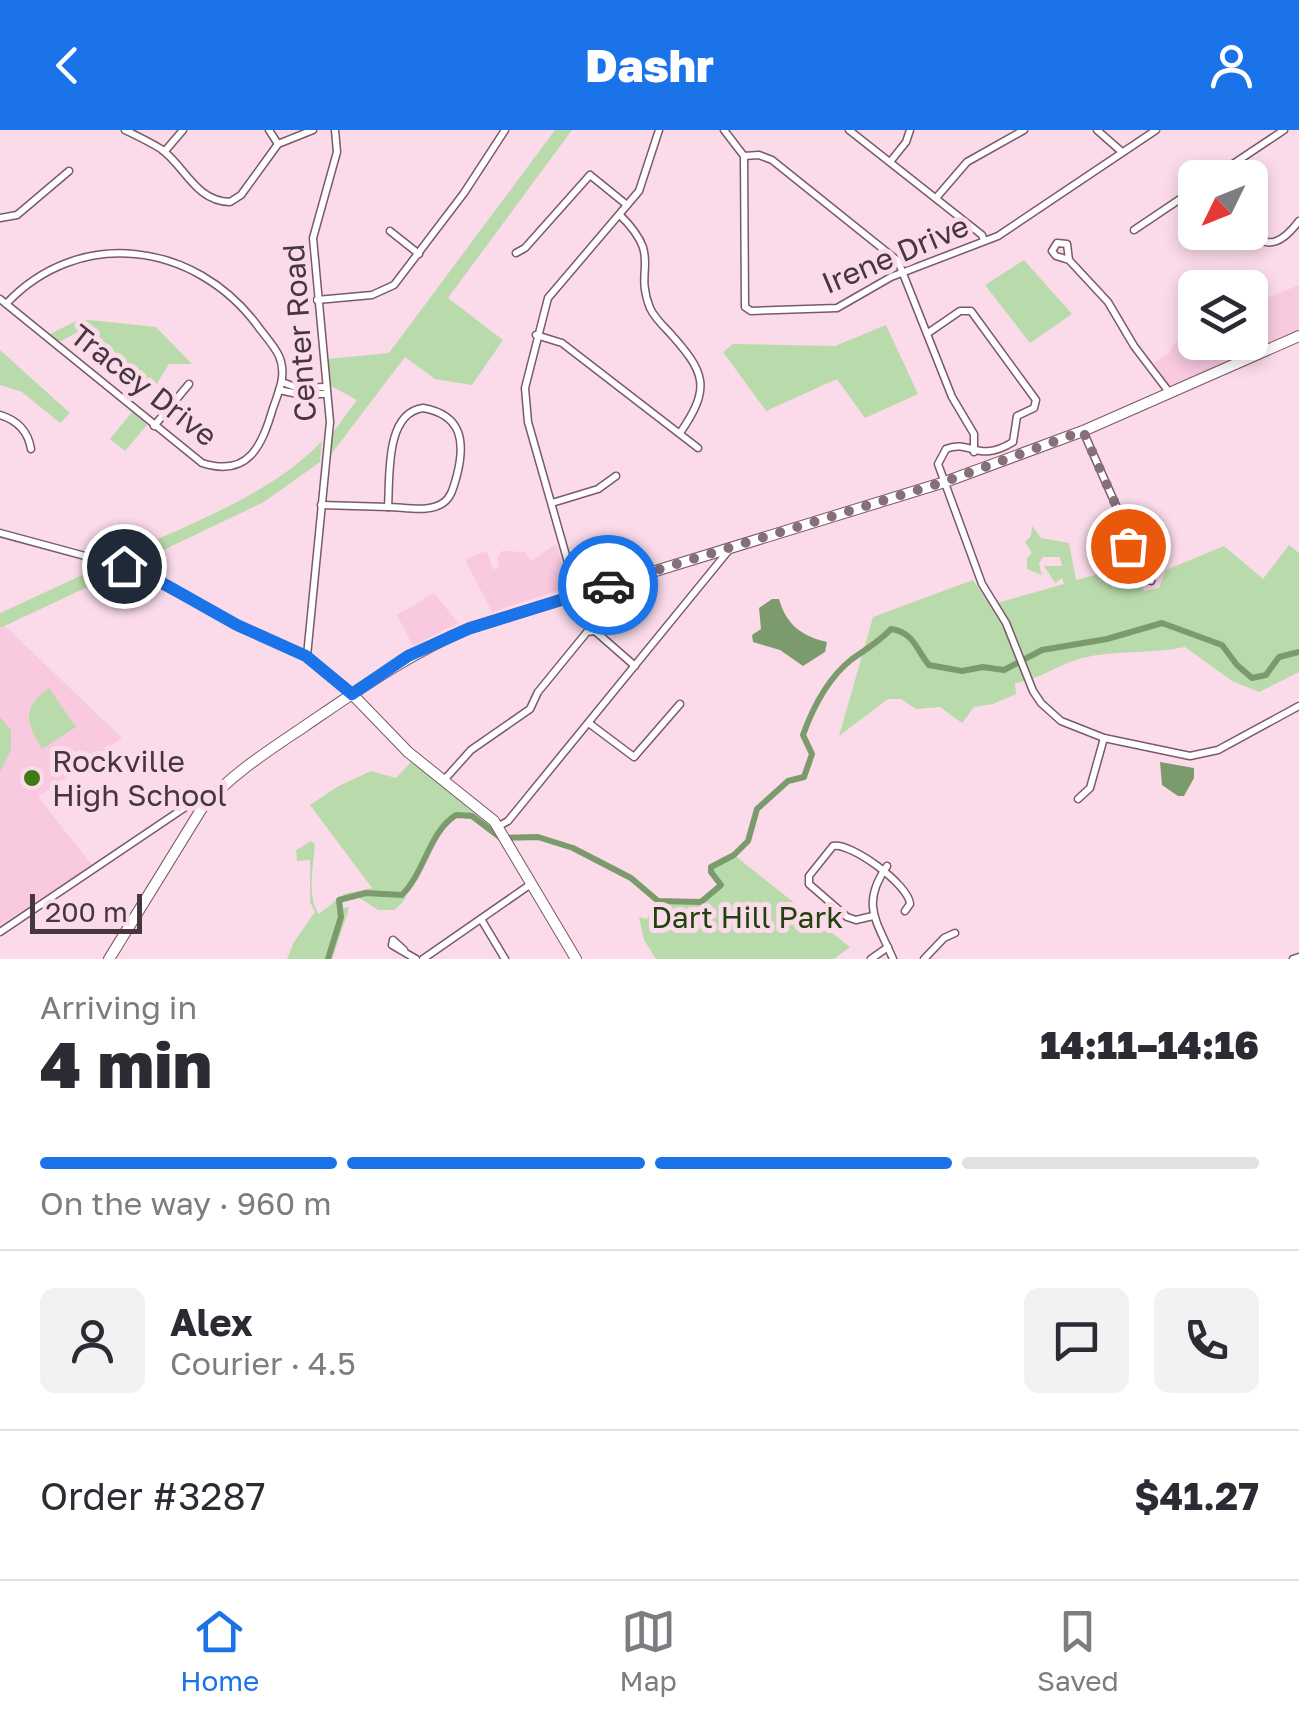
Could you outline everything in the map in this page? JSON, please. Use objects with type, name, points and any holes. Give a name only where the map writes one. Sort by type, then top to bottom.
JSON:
[{"type":"main road","points":[[109,959],[202,808],[236,774],[408,656],[468,629],[944,482],[1083,431],[1299,336]]},
{"type":"main road","points":[[352,694],[408,752],[503,834],[576,959]]},
{"type":"street","points":[[125,130],[165,151],[186,178],[207,196],[230,202],[241,195],[278,144],[313,130]]},
{"type":"street","points":[[165,151],[183,130]]},
{"type":"street","points":[[268,130],[278,144]]},
{"type":"street","name":"Center Road","points":[[306,656],[330,422],[313,238],[337,152],[335,130]]},
{"type":"street","points":[[577,594],[524,404],[536,334],[553,290],[620,215],[646,178],[660,130]]},
{"type":"street","points":[[724,130],[744,156],[759,155],[772,160],[891,252],[904,273],[952,397],[974,434],[974,452]]},
{"type":"street","points":[[849,130],[982,235],[984,241]]},
{"type":"street","points":[[890,162],[910,130]]},
{"type":"street","points":[[936,198],[967,162],[1024,130]]},
{"type":"street","points":[[1097,130],[1122,152]]},
{"type":"street","name":"Irene Drive","points":[[744,156],[747,310],[837,308],[891,277],[1005,231],[1156,130]]},
{"type":"street","points":[[1239,160],[1284,130]]},
{"type":"street","points":[[317,300],[372,295],[403,276],[502,131]]},
{"type":"street","points":[[0,218],[18,215],[70,171]]},
{"type":"street","points":[[516,253],[590,175],[628,205]]},
{"type":"street","points":[[1134,230],[1178,200]]},
{"type":"street","points":[[620,215],[644,246],[652,313],[700,371],[701,394],[680,433]]},
{"type":"street","points":[[1268,244],[1287,237],[1299,221]]},
{"type":"street","points":[[390,231],[420,254]]},
{"type":"street","points":[[3,302],[44,273],[84,256],[131,253],[156,258],[216,283],[242,305],[280,358],[281,386],[326,390]]},
{"type":"street","points":[[1069,260],[1108,302],[1134,346],[1170,394]]},
{"type":"street","name":"Tracey Drive","points":[[3,302],[202,463],[220,468],[236,465],[261,445],[281,386]]},
{"type":"street","points":[[928,333],[960,311],[971,312],[1036,400],[1034,408],[1017,416],[1014,442],[996,451],[974,452],[962,446],[946,449],[938,464],[982,584],[1006,623],[1033,690],[1049,712],[1104,738],[1190,756],[1218,750],[1299,706]]},
{"type":"street","points":[[536,334],[562,343],[698,448]]},
{"type":"street","points":[[154,426],[189,384]]},
{"type":"street","points":[[321,505],[430,508],[445,502],[462,456],[462,438],[454,424],[432,410],[413,410],[398,424],[388,506]]},
{"type":"street","points":[[2,418],[22,427],[31,449]]},
{"type":"street","points":[[1083,431],[1118,510],[1125,540],[1146,566],[1152,581]]},
{"type":"street","points":[[552,503],[598,488],[616,476]]},
{"type":"street","points":[[1,536],[133,569],[235,624],[306,656],[352,694]]},
{"type":"street","points":[[503,834],[508,820],[730,549]]},
{"type":"street","points":[[445,780],[471,750],[530,709],[538,692],[587,632],[595,631],[636,666]]},
{"type":"street","points":[[590,724],[634,757],[680,704]]},
{"type":"street","points":[[1078,799],[1090,788],[1104,738]]},
{"type":"street","points":[[0,932],[190,804],[202,808]]},
{"type":"street","points":[[873,916],[856,920],[847,916],[809,884],[809,876],[832,846],[849,847],[885,869],[910,896],[905,911]]},
{"type":"street","points":[[885,869],[875,886],[873,916],[893,959]]},
{"type":"street","points":[[404,950],[419,959],[532,884]]},
{"type":"street","points":[[481,919],[504,959]]},
{"type":"street","points":[[924,959],[944,938],[955,933]]},
{"type":"street","points":[[870,959],[888,947]]},
{"type":"shaded area","points":[[1299,285],[1299,332],[1268,345],[1268,298]]},
{"type":"shaded area","points":[[1178,342],[1178,360],[1234,360],[1169,388],[1154,363],[1168,354]]},
{"type":"shaded area","points":[[556,544],[569,587],[492,612],[466,562],[468,558],[487,551],[493,570],[499,566],[497,557],[502,551],[525,552],[531,561]]},
{"type":"shaded area","points":[[434,593],[458,623],[413,646],[397,615]]},
{"type":"shaded area","points":[[779,599],[796,628],[827,642],[825,652],[803,666],[780,650],[753,642],[752,635],[761,629],[759,608]]},
{"type":"shaded area","name":"Rockville High School","points":[[5,626],[122,738],[38,797],[92,865],[0,925],[0,628]]},
{"type":"shaded area","points":[[1160,762],[1194,768],[1194,778],[1184,796],[1162,785]]},
{"type":"green space","points":[[555,130],[572,130],[448,298],[503,340],[472,385],[435,379],[405,357],[329,457],[331,435],[357,400],[329,385],[327,359],[389,353]]},
{"type":"green space","points":[[1024,260],[1072,314],[1030,343],[985,285]]},
{"type":"green space","points":[[80,319],[156,327],[192,364],[169,364],[156,385],[84,329],[55,344],[46,336]]},
{"type":"green space","points":[[886,325],[918,394],[865,418],[837,379],[766,411],[723,352],[733,344],[835,346]]},
{"type":"green space","points":[[0,350],[70,413],[60,423],[22,392],[0,385]]},
{"type":"green space","points":[[132,412],[147,425],[125,451],[110,439]]},
{"type":"green space","points":[[322,441],[320,462],[264,502],[134,564],[114,559],[251,494],[301,461]]},
{"type":"green space","points":[[1032,526],[1041,538],[1069,543],[1076,580],[1138,564],[1144,591],[1159,588],[1166,570],[1224,546],[1263,579],[1289,545],[1299,553],[1299,672],[1259,692],[1232,681],[1185,647],[1095,656],[1015,683],[1016,694],[974,707],[962,723],[940,707],[916,709],[901,699],[888,699],[839,736],[873,617],[973,580],[990,605],[1064,584],[1062,578],[1055,583],[1044,566],[1062,566],[1060,557],[1043,557],[1039,564],[1042,575],[1027,569],[1027,558],[1032,553],[1025,542],[1031,536]]},
{"type":"green space","points":[[104,565],[124,570],[0,628],[0,613]]},
{"type":"green space","points":[[49,688],[76,727],[42,749],[29,716],[34,702]]},
{"type":"green space","points":[[0,717],[11,730],[11,750],[0,772]]},
{"type":"green space","points":[[411,762],[448,789],[490,829],[470,815],[453,816],[404,893],[406,898],[395,910],[378,910],[355,895],[343,899],[343,908],[349,907],[332,959],[287,959],[315,912],[310,902],[310,860],[297,861],[296,850],[311,841],[315,844],[312,889],[319,914],[344,894],[372,888],[310,805],[371,771],[396,778]]},
{"type":"green space","name":"Dart Hill Park","points":[[734,855],[850,947],[834,959],[656,959],[644,940],[639,917],[647,919],[656,900],[701,901],[721,885],[711,867]]},
{"type":"waterway","points":[[328,959],[341,917],[339,900],[366,893],[402,895],[439,831],[456,815],[472,816],[501,838],[538,837],[573,848],[631,878],[658,901],[701,902],[721,885],[711,867],[734,855],[748,841],[757,809],[788,781],[804,777],[812,754],[803,735],[829,684],[852,659],[891,629],[910,638],[929,665],[962,671],[983,667],[1004,670],[1042,650],[1107,639],[1162,623],[1222,645],[1252,678],[1266,675],[1279,657],[1299,652]]},
{"type":"way so far","points":[[608,585],[944,482],[1083,431],[1118,510],[1128,546]]},
{"type":"place","name":"Rockville High School","points":[[32,778]]},
{"type":"route","points":[[124,566],[306,656],[352,694],[408,656],[468,629],[608,585]]}]
